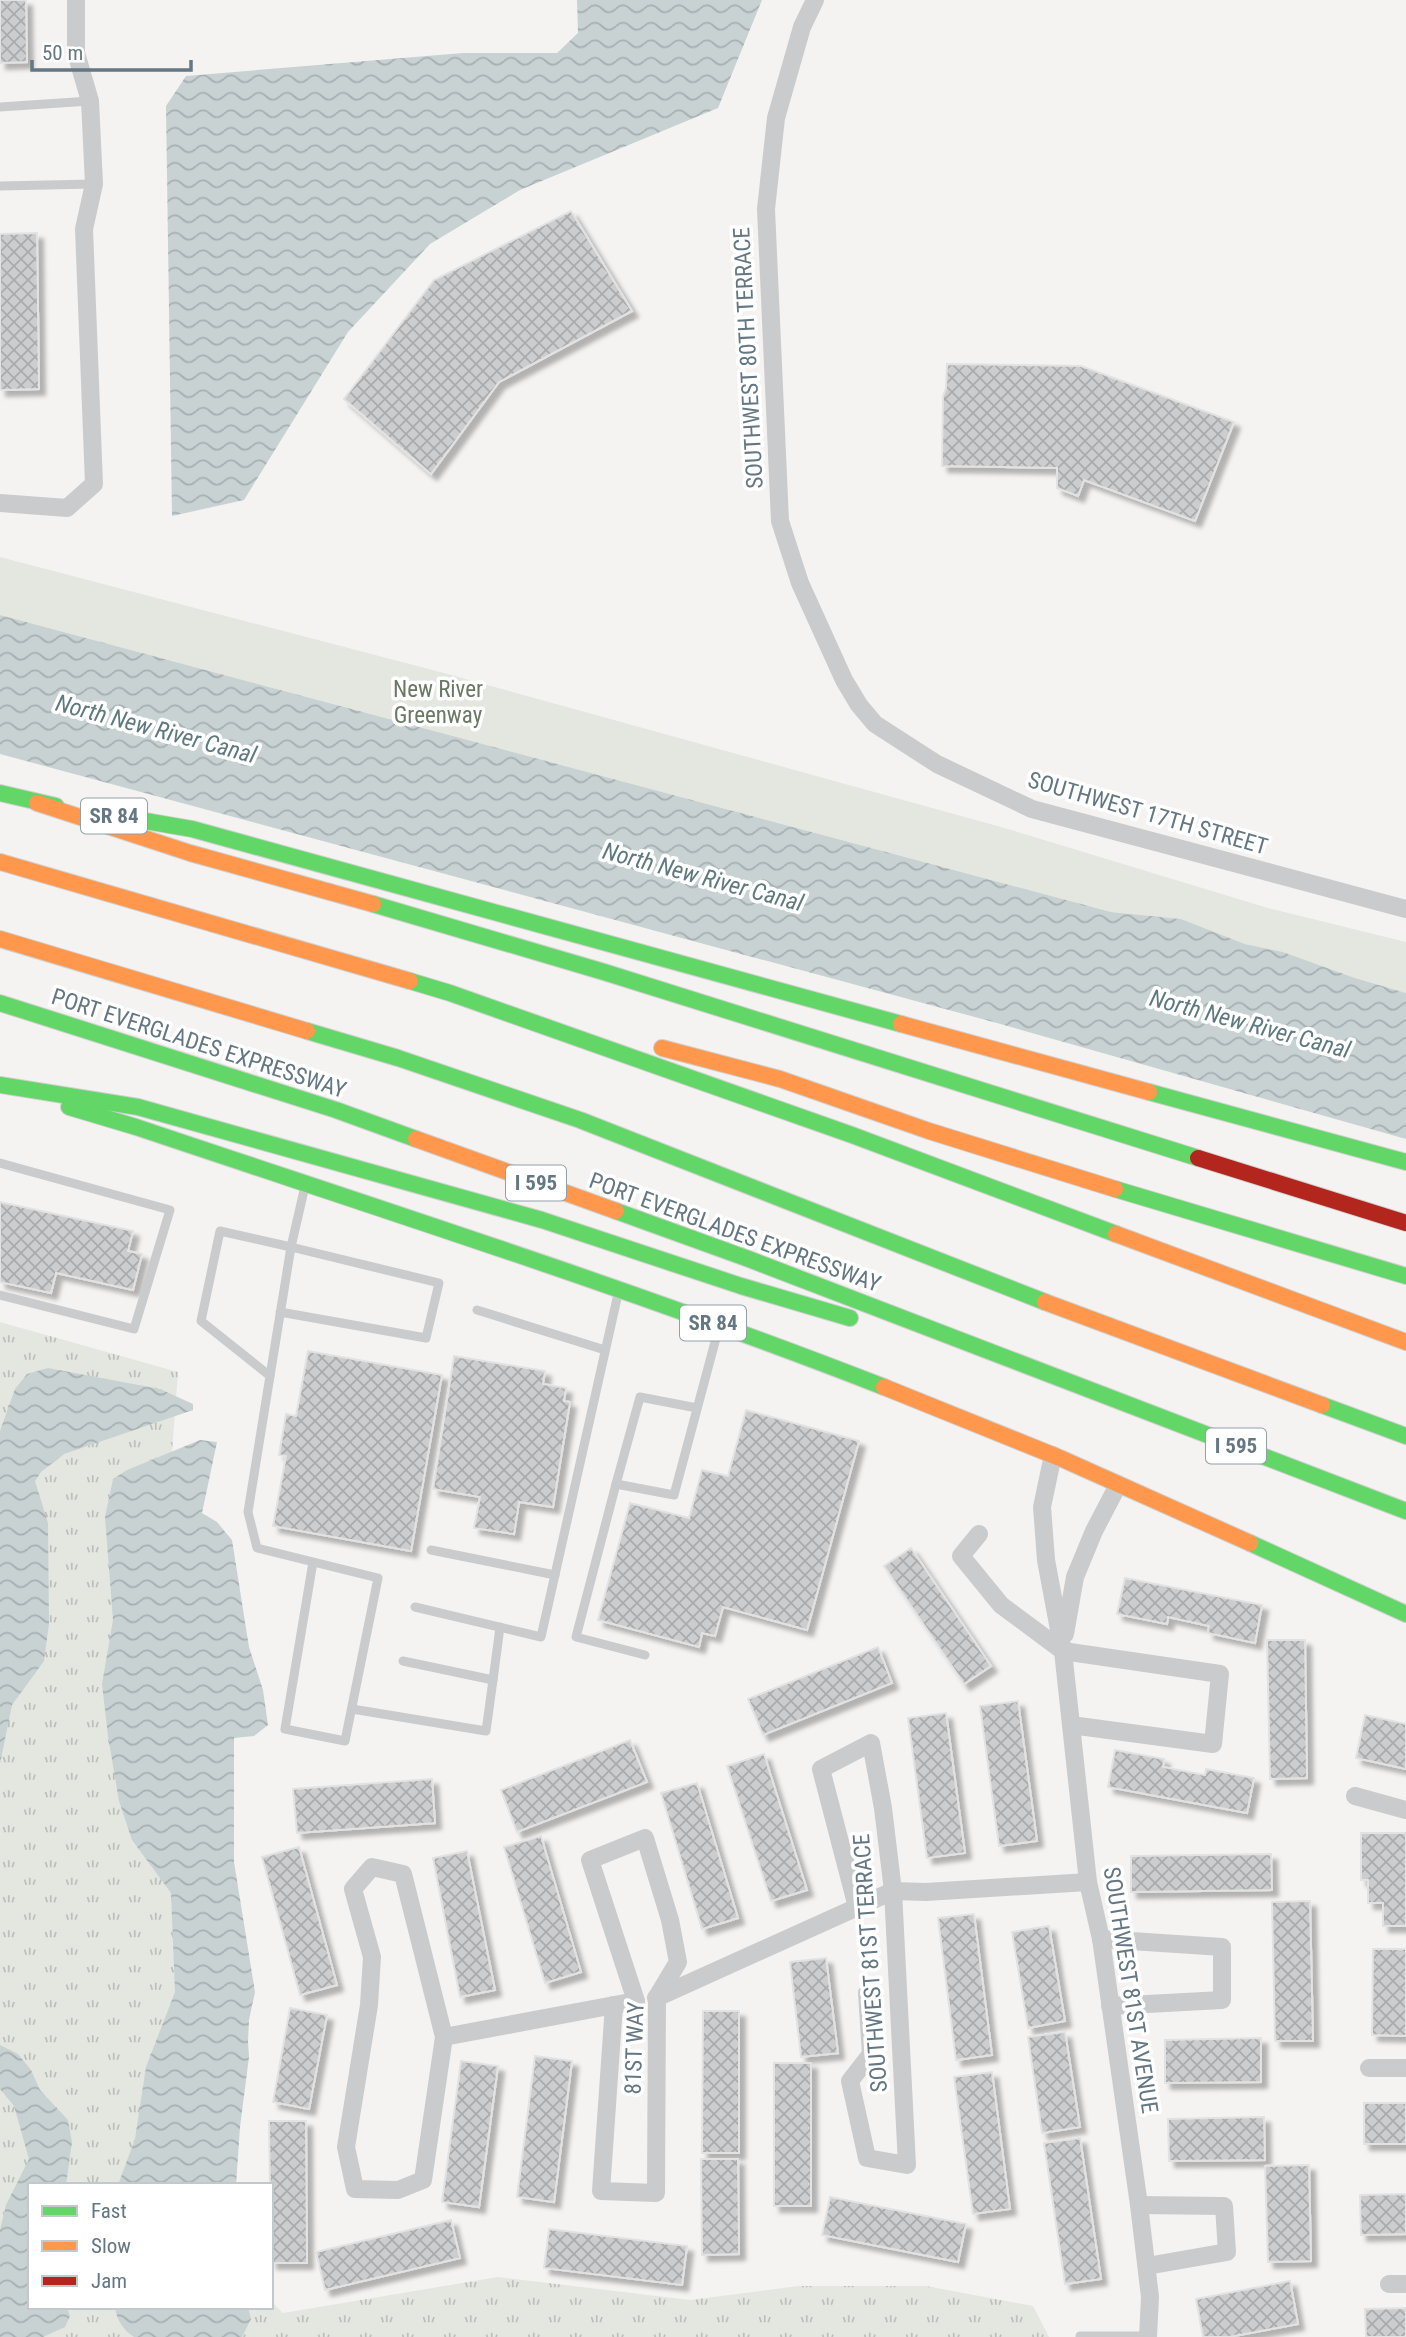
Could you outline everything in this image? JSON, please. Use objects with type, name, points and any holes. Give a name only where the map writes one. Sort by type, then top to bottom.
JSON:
[{"type":"main road","name":"SR 84","points":[[0,793],[37,803],[192,829],[1406,1162]]},
{"type":"main road","points":[[37,803],[190,853],[617,976],[1406,1223]]},
{"type":"main road","points":[[0,862],[450,993],[780,1079],[929,1131],[1406,1276]]},
{"type":"main road","points":[[0,939],[385,1054],[580,1120],[1122,1332],[1406,1436]]},
{"type":"main road","points":[[450,993],[852,1135],[1406,1342]]},
{"type":"main road","name":"PORT EVERGLADES EXPRESSWAY","points":[[0,1003],[336,1111],[746,1258],[1406,1511]]},
{"type":"main road","name":"SR 84","points":[[0,1086],[135,1127],[619,1288],[846,1372],[1052,1455],[1406,1614]]},
{"type":"main road","points":[[0,1086],[138,1107],[426,1186],[542,1220],[741,1286],[1066,1382]]},
{"type":"street","points":[[0,503],[67,508],[94,484],[84,229],[94,184],[90,101],[76,53],[76,0]]},
{"type":"street","name":"SOUTHWEST 80TH TERRACE","points":[[815,0],[802,27],[776,118],[766,209],[780,521],[800,583],[844,680],[859,705]]},
{"type":"street","name":"SOUTHWEST 17TH STREET","points":[[859,705],[874,724],[937,764],[1032,809],[1406,909]]},
{"type":"street","name":"SOUTHWEST 81ST AVENUE","points":[[1052,1455],[1042,1507],[1046,1560],[1063,1651],[1088,1882],[1101,1938],[1139,2205],[1150,2297],[1148,2336]]},
{"type":"street","name":"SOUTHWEST 81ST AVENUE","points":[[1063,1651],[1075,1577],[1094,1531],[1118,1485]]},
{"type":"street","points":[[979,1534],[961,1556],[1001,1605],[1063,1651],[1220,1674],[1213,1744],[1071,1725]]},
{"type":"street","name":"SOUTHWEST 81ST TERRACE","points":[[857,1907],[821,1769],[871,1743],[883,1808],[893,1891],[907,2165],[867,2158],[850,2081],[871,2054],[867,1993]]},
{"type":"street","points":[[1355,1796],[1406,1810]]},
{"type":"street","name":"81ST WAY","points":[[614,2005],[601,2191],[656,2193],[657,1997],[678,1962],[670,1920],[645,1838],[590,1860],[636,2001]]},
{"type":"street","points":[[372,1867],[403,1874],[444,2037],[423,2180],[398,2190],[355,2189],[346,2147],[369,2005],[372,1957],[352,1889],[372,1867]]},
{"type":"street","points":[[444,2037],[657,1997],[893,1891],[926,1892],[1088,1882]]},
{"type":"street","points":[[1101,1938],[1222,1947],[1222,2000],[1110,2006]]},
{"type":"street","points":[[1369,2068],[1406,2068]]},
{"type":"street","points":[[1139,2205],[1224,2206],[1227,2252],[1147,2266]]},
{"type":"lane","points":[[0,107],[90,101]]},
{"type":"lane","points":[[0,186],[94,184]]},
{"type":"lane","points":[[0,1163],[170,1210],[134,1329],[0,1295]]},
{"type":"lane","points":[[305,1184],[291,1247],[248,1512],[257,1548],[378,1578],[345,1741],[285,1729],[313,1562]]},
{"type":"lane","points":[[270,1376],[201,1321],[220,1231],[439,1283],[426,1338],[280,1312]]},
{"type":"lane","points":[[415,1607],[541,1637],[619,1288]]},
{"type":"lane","points":[[477,1310],[605,1350]]},
{"type":"lane","points":[[616,1485],[674,1495],[719,1325]]},
{"type":"lane","points":[[645,1655],[576,1637],[640,1396],[697,1408]]},
{"type":"lane","points":[[431,1550],[555,1575]]},
{"type":"lane","points":[[352,1709],[486,1731],[500,1627]]},
{"type":"lane","points":[[403,1661],[493,1681]]},
{"type":"lane","points":[[1080,2336],[1148,2336]]},
{"type":"green space","name":"New River Greenway","points":[[0,557],[444,673],[1008,829],[1268,908],[1406,942],[1406,993],[1283,952],[1245,944],[1181,919],[1111,912],[0,615]]},
{"type":"green space","points":[[0,1322],[178,1372],[168,1505],[216,2183],[28,2183],[28,2309],[273,2309],[273,2303],[283,2313],[498,2277],[690,2300],[798,2286],[926,2286],[1033,2306],[1049,2337],[0,2337]]},
{"type":"water","points":[[577,0],[762,0],[718,108],[520,190],[430,244],[348,332],[244,500],[172,516],[166,106],[186,76],[463,53],[557,53],[578,33]]},
{"type":"water","name":"North New River Canal","points":[[0,615],[1111,912],[1181,919],[1245,944],[1283,952],[1406,993],[1406,1139],[997,1023],[0,754]]},
{"type":"water","points":[[48,1368],[160,1389],[193,1404],[193,1410],[64,1454],[41,1472],[35,1481],[48,1523],[49,1624],[44,1661],[12,1705],[0,1764],[0,1431],[15,1389],[27,1374]]},
{"type":"water","points":[[200,1440],[217,1442],[202,1513],[217,1522],[232,1540],[249,1647],[263,1690],[268,1725],[254,1736],[234,1738],[234,1862],[255,1992],[249,2020],[249,2057],[236,2183],[119,2183],[135,2139],[146,2067],[175,1992],[171,1893],[132,1840],[119,1801],[102,1684],[113,1620],[105,1517],[113,1479],[127,1470]]},
{"type":"water","points":[[0,2045],[18,2054],[31,2070],[40,2090],[68,2120],[72,2142],[66,2183],[28,2183],[28,2309],[68,2309],[70,2316],[65,2327],[43,2337],[0,2337],[0,2230],[6,2205],[29,2159],[14,2106],[0,2089]]},
{"type":"water","points":[[115,2309],[248,2309],[251,2319],[242,2337],[134,2337],[117,2316]]},
{"type":"building","points":[[0,0],[26,0],[27,62],[0,63]]},
{"type":"building","points":[[571,211],[632,311],[499,382],[431,474],[344,399],[434,280]]},
{"type":"building","points":[[37,233],[39,389],[0,390],[0,234]]},
{"type":"building","points":[[947,364],[1081,366],[1234,422],[1195,521],[1084,480],[1078,496],[1057,488],[1057,468],[942,466],[943,396]]},
{"type":"building","points":[[0,1202],[133,1231],[128,1251],[142,1254],[133,1290],[56,1273],[51,1293],[0,1282]]},
{"type":"building","points":[[308,1351],[442,1375],[411,1551],[273,1526],[286,1456],[279,1455],[286,1414],[296,1416]]},
{"type":"building","points":[[454,1356],[545,1371],[543,1384],[566,1388],[564,1401],[570,1402],[553,1507],[519,1502],[514,1534],[474,1528],[480,1497],[433,1489]]},
{"type":"building","points":[[746,1410],[859,1441],[807,1630],[723,1607],[715,1636],[702,1633],[699,1647],[598,1620],[630,1503],[689,1518],[702,1470],[728,1476]]},
{"type":"building","points":[[911,1548],[991,1666],[964,1684],[884,1566]]},
{"type":"building","points":[[1125,1578],[1262,1605],[1255,1643],[1208,1633],[1209,1626],[1168,1617],[1167,1624],[1117,1614]]},
{"type":"building","points":[[1267,1640],[1305,1640],[1307,1778],[1270,1779]]},
{"type":"building","points":[[878,1647],[892,1683],[763,1735],[748,1699]]},
{"type":"building","points":[[1018,1701],[1037,1841],[999,1846],[980,1706]]},
{"type":"building","points":[[946,1713],[965,1853],[927,1858],[908,1718]]},
{"type":"building","points":[[1365,1715],[1406,1724],[1406,1769],[1356,1758]]},
{"type":"building","points":[[630,1740],[647,1782],[517,1832],[501,1790]]},
{"type":"building","points":[[1115,1750],[1164,1759],[1163,1767],[1205,1775],[1206,1769],[1254,1778],[1247,1813],[1108,1787]]},
{"type":"building","points":[[764,1754],[807,1890],[771,1901],[727,1766]]},
{"type":"building","points":[[432,1779],[435,1823],[297,1833],[293,1789]]},
{"type":"building","points":[[697,1783],[738,1918],[702,1929],[661,1793]]},
{"type":"building","points":[[1361,1833],[1406,1833],[1406,1926],[1383,1926],[1383,1903],[1368,1903],[1368,1880],[1361,1880]]},
{"type":"building","points":[[541,1836],[581,1972],[545,1983],[504,1847]]},
{"type":"building","points":[[299,1847],[337,1985],[300,1995],[262,1857]]},
{"type":"building","points":[[467,1851],[495,1990],[460,1997],[433,1858]]},
{"type":"building","points":[[1271,1854],[1272,1890],[1131,1892],[1131,1856]]},
{"type":"building","points":[[1310,1901],[1313,2041],[1275,2041],[1272,1902]]},
{"type":"building","points":[[974,1914],[992,2055],[956,2060],[938,1918]]},
{"type":"building","points":[[1049,1926],[1065,2021],[1028,2028],[1012,1932]]},
{"type":"building","points":[[1373,1949],[1406,1949],[1406,2036],[1372,2035]]},
{"type":"building","points":[[826,1958],[838,2053],[801,2057],[790,1962]]},
{"type":"building","points":[[290,2008],[327,2015],[309,2109],[273,2102]]},
{"type":"building","points":[[703,2011],[739,2011],[739,2153],[702,2153]]},
{"type":"building","points":[[1065,2032],[1080,2127],[1042,2133],[1028,2037]]},
{"type":"building","points":[[1261,2038],[1261,2082],[1165,2083],[1165,2040]]},
{"type":"building","points":[[535,2056],[572,2061],[554,2202],[517,2197]]},
{"type":"building","points":[[461,2061],[498,2066],[479,2207],[442,2202]]},
{"type":"building","points":[[774,2063],[811,2063],[811,2206],[774,2206]]},
{"type":"building","points":[[992,2072],[1010,2209],[973,2214],[954,2077]]},
{"type":"building","points":[[1364,2103],[1406,2103],[1406,2144],[1364,2144]]},
{"type":"building","points":[[1264,2117],[1265,2160],[1169,2161],[1168,2119]]},
{"type":"building","points":[[269,2121],[306,2121],[307,2263],[273,2263],[273,2183],[270,2183]]},
{"type":"building","points":[[1080,2138],[1101,2279],[1065,2284],[1044,2143]]},
{"type":"building","points":[[701,2159],[738,2159],[739,2254],[702,2255]]},
{"type":"building","points":[[1309,2165],[1311,2261],[1268,2262],[1265,2166]]},
{"type":"building","points":[[1406,2194],[1406,2234],[1361,2235],[1360,2195]]},
{"type":"building","points":[[830,2197],[966,2224],[958,2262],[822,2235]]},
{"type":"building","points":[[451,2220],[460,2258],[325,2290],[316,2252]]},
{"type":"building","points":[[549,2229],[687,2246],[682,2285],[544,2268]]},
{"type":"building","points":[[1290,2281],[1298,2324],[1229,2337],[1203,2337],[1196,2299]]},
{"type":"building","points":[[1406,2308],[1406,2337],[1366,2337],[1365,2309]]},
{"type":"traffic: fast","points":[[0,793],[56,806]]},
{"type":"traffic: fast","points":[[105,814],[192,829],[901,1024]]},
{"type":"traffic: fast","points":[[373,904],[604,972],[1198,1158]]},
{"type":"traffic: fast","points":[[410,981],[852,1135],[1116,1234]]},
{"type":"traffic: fast","points":[[0,1003],[336,1110],[416,1139]]},
{"type":"traffic: fast","points":[[307,1031],[398,1058],[580,1120],[1045,1302]]},
{"type":"traffic: fast","points":[[0,1085],[138,1107],[542,1220],[741,1286],[850,1318]]},
{"type":"traffic: fast","points":[[1149,1092],[1406,1162]]},
{"type":"traffic: fast","points":[[69,1107],[512,1252],[884,1387]]},
{"type":"traffic: fast","points":[[1115,1189],[1406,1276]]},
{"type":"traffic: fast","points":[[616,1211],[746,1258],[1406,1511]]},
{"type":"traffic: fast","points":[[1322,1405],[1406,1436]]},
{"type":"traffic: fast","points":[[1250,1543],[1406,1614]]},
{"type":"traffic: slow","points":[[37,803],[190,853],[373,904]]},
{"type":"traffic: slow","points":[[0,862],[410,981]]},
{"type":"traffic: slow","points":[[0,939],[307,1031]]},
{"type":"traffic: slow","points":[[901,1024],[1149,1092]]},
{"type":"traffic: slow","points":[[662,1048],[780,1079],[929,1131],[1115,1189]]},
{"type":"traffic: slow","points":[[416,1139],[616,1211]]},
{"type":"traffic: slow","points":[[1116,1234],[1406,1342]]},
{"type":"traffic: slow","points":[[1045,1302],[1322,1405]]},
{"type":"traffic: slow","points":[[884,1387],[1060,1458],[1250,1543]]},
{"type":"traffic: jam","points":[[1198,1158],[1406,1223]]}]
